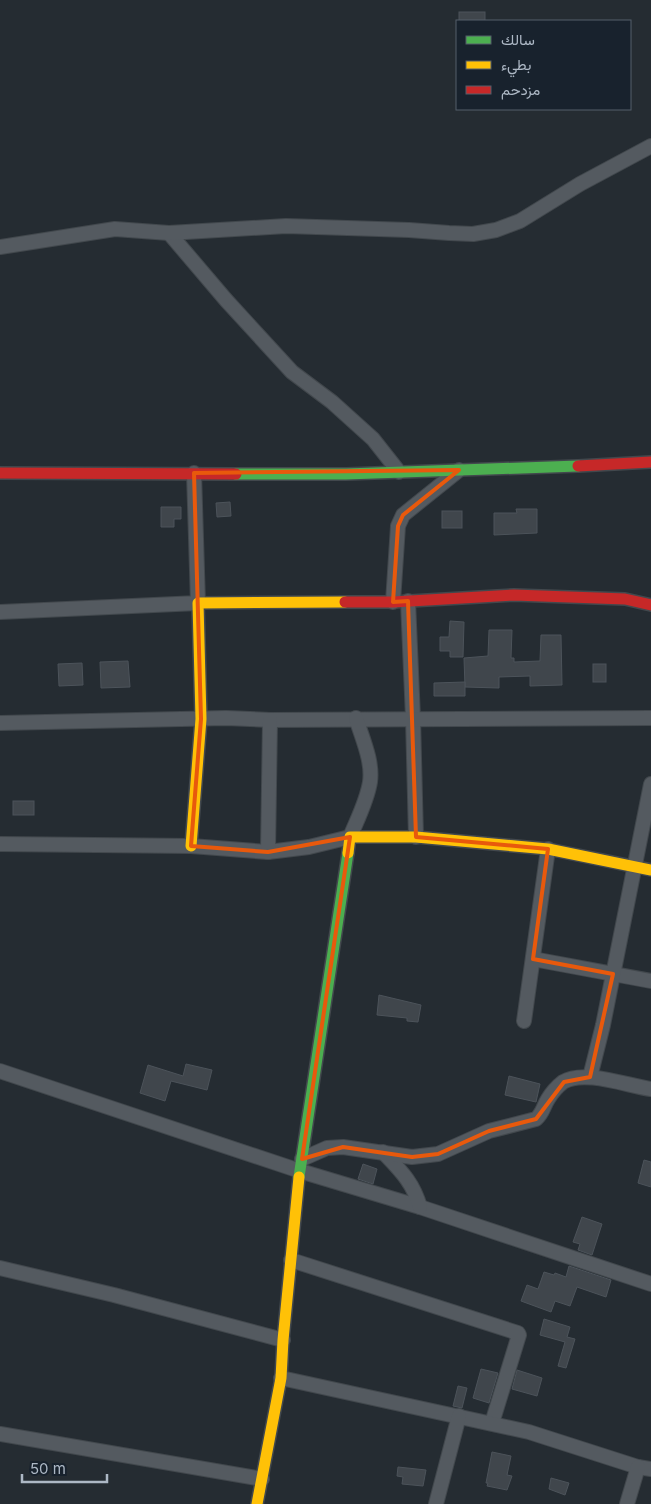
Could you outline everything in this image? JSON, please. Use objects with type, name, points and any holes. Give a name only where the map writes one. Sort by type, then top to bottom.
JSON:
[{"type":"street","points":[[0,247],[115,230],[169,233],[286,226],[472,234],[496,230],[520,221],[580,184],[651,146]]},
{"type":"street","points":[[169,233],[226,300],[292,372],[332,402],[373,439],[399,472]]},
{"type":"street","points":[[0,473],[346,474],[519,470],[651,462]]},
{"type":"street","points":[[393,602],[398,526],[403,515],[459,470]]},
{"type":"street","points":[[191,846],[201,719],[194,473]]},
{"type":"street","points":[[0,612],[198,603],[393,602],[524,595],[624,598],[651,605]]},
{"type":"street","points":[[408,601],[416,837]]},
{"type":"street","points":[[257,1504],[281,1378],[283,1340],[301,1165],[350,837],[367,794],[370,781],[370,767],[356,718]]},
{"type":"street","points":[[0,723],[201,719],[651,718]]},
{"type":"street","points":[[268,852],[270,720]]},
{"type":"street","points":[[590,1077],[603,1025],[651,784]]},
{"type":"street","points":[[0,844],[191,846],[268,852],[309,847],[350,837],[416,837],[548,849],[651,870]]},
{"type":"street","points":[[524,1021],[548,849]]},
{"type":"street","points":[[532,959],[651,981]]},
{"type":"street","points":[[0,1071],[301,1165],[651,1284]]},
{"type":"street","points":[[301,1165],[327,1148],[343,1147],[412,1157],[438,1154],[489,1131],[536,1119],[541,1115],[548,1098],[564,1082],[590,1077],[651,1089]]},
{"type":"street","points":[[384,1152],[409,1180],[416,1193],[420,1207]]},
{"type":"street","points":[[291,1260],[518,1333],[519,1335],[492,1423]]},
{"type":"street","points":[[0,1268],[114,1295],[283,1340]]},
{"type":"street","points":[[281,1378],[529,1432],[644,1468],[627,1504]]},
{"type":"street","points":[[436,1504],[459,1416]]},
{"type":"street","points":[[0,1434],[262,1479]]},
{"type":"highlighted area","points":[[459,470],[403,515],[398,526],[393,602],[408,601],[416,837],[548,849],[533,959],[613,974],[590,1077],[564,1082],[536,1119],[489,1131],[438,1154],[412,1157],[343,1147],[302,1159],[350,837],[268,852],[191,846],[201,719],[194,473]]},
{"type":"building","points":[[459,12],[485,12],[485,20],[459,20]]},
{"type":"building","points":[[230,502],[231,516],[217,517],[216,503]]},
{"type":"building","points":[[161,507],[181,507],[181,519],[174,519],[174,527],[161,527]]},
{"type":"building","points":[[516,509],[537,509],[537,533],[494,535],[494,513],[517,513]]},
{"type":"building","points":[[442,511],[462,511],[462,528],[442,528]]},
{"type":"building","points":[[450,621],[464,622],[463,657],[450,657],[450,651],[440,651],[440,637],[449,637]]},
{"type":"building","points":[[489,630],[512,630],[511,658],[514,658],[514,662],[540,661],[541,635],[561,635],[562,685],[530,686],[530,676],[499,677],[499,688],[465,687],[464,658],[488,656]]},
{"type":"building","points":[[128,661],[130,687],[101,688],[100,662]]},
{"type":"building","points":[[82,663],[83,685],[59,686],[58,664]]},
{"type":"building","points":[[593,664],[606,664],[606,682],[593,682]]},
{"type":"building","points":[[465,682],[465,696],[434,696],[434,683]]},
{"type":"building","points":[[13,801],[34,801],[34,815],[13,815]]},
{"type":"building","points":[[379,995],[421,1005],[418,1022],[407,1021],[407,1018],[377,1015]]},
{"type":"building","points":[[186,1064],[212,1070],[207,1090],[171,1081],[165,1101],[140,1093],[148,1065],[183,1076]]},
{"type":"building","points":[[509,1076],[540,1084],[536,1102],[505,1095]]},
{"type":"building","points":[[644,1160],[651,1162],[651,1187],[638,1183]]},
{"type":"building","points":[[363,1164],[377,1169],[373,1184],[358,1179]]},
{"type":"building","points":[[582,1217],[602,1224],[592,1255],[578,1250],[580,1244],[573,1242]]},
{"type":"building","points":[[569,1266],[611,1280],[606,1297],[577,1287],[570,1306],[555,1301],[551,1312],[521,1301],[527,1285],[538,1289],[544,1272],[566,1277]]},
{"type":"building","points":[[544,1319],[570,1327],[567,1337],[575,1339],[566,1368],[558,1366],[565,1342],[540,1335]]},
{"type":"building","points":[[481,1369],[498,1373],[489,1403],[473,1398]]},
{"type":"building","points":[[517,1370],[542,1378],[537,1396],[512,1389]]},
{"type":"building","points":[[458,1386],[467,1388],[462,1408],[453,1406]]},
{"type":"building","points":[[492,1452],[511,1456],[507,1475],[512,1476],[507,1490],[487,1486]]},
{"type":"building","points":[[398,1467],[426,1470],[423,1486],[402,1484],[403,1477],[397,1476]]},
{"type":"building","points":[[551,1478],[569,1483],[565,1495],[549,1489]]},
{"type":"traffic: fast","points":[[236,474],[346,474],[578,466]]},
{"type":"traffic: fast","points":[[299,1177],[348,853]]},
{"type":"traffic: slow","points":[[191,846],[201,719],[198,603],[345,602]]},
{"type":"traffic: slow","points":[[348,853],[350,837],[416,837],[548,849],[651,870]]},
{"type":"traffic: slow","points":[[257,1504],[281,1378],[299,1177]]},
{"type":"traffic: jam","points":[[578,466],[651,462]]},
{"type":"traffic: jam","points":[[0,473],[236,474]]},
{"type":"traffic: jam","points":[[345,602],[393,602],[514,595],[625,599],[651,605]]}]
